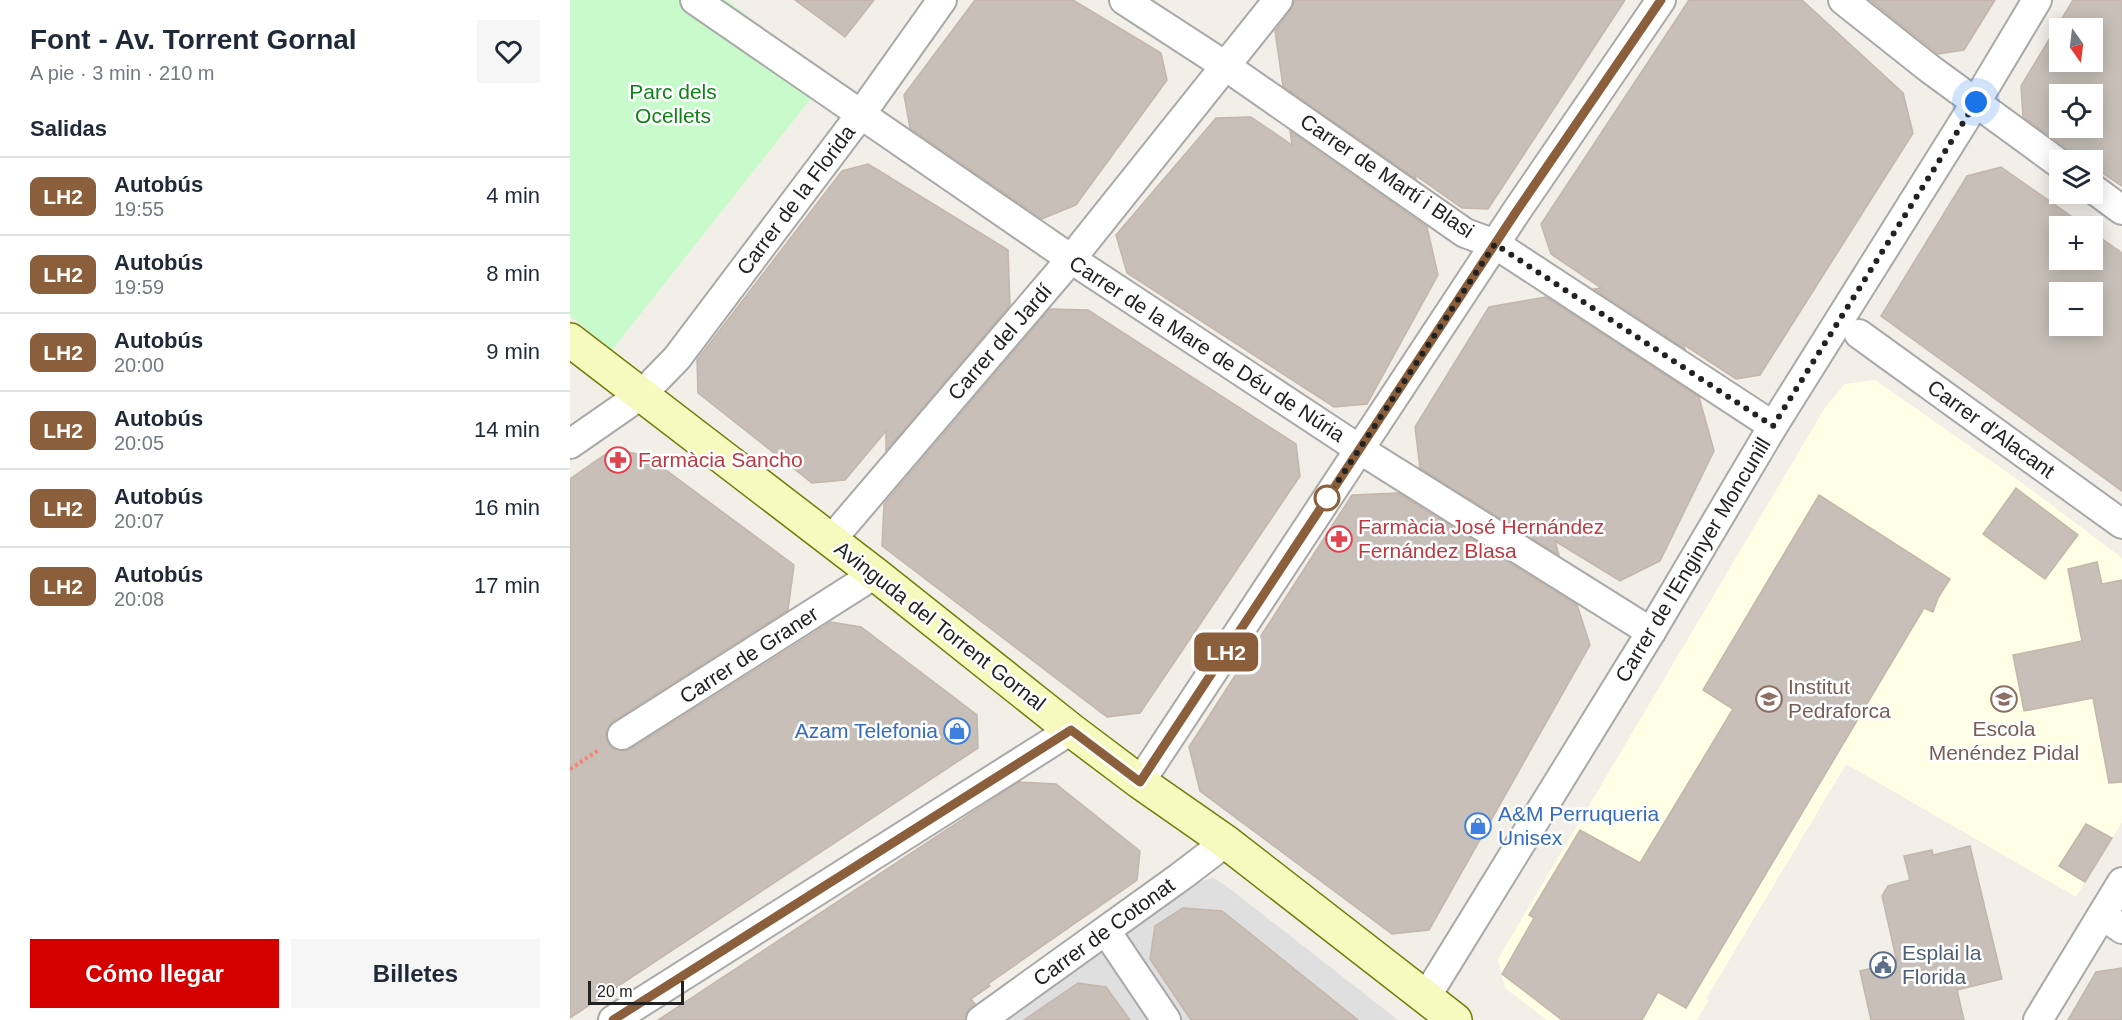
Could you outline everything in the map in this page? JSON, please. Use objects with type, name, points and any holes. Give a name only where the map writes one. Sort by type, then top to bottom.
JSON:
[{"type":"street","points":[[696,0],[861,114]]},
{"type":"street","name":"Carrer de la Florida","points":[[570,444],[642,394],[677,358],[861,114],[942,0]]},
{"type":"street","name":"Carrer de Martí i Blasi","points":[[1124,0],[1465,232],[1495,244],[1773,426]]},
{"type":"street","name":"Carrer del Jardí","points":[[831,540],[1071,259],[1278,0]]},
{"type":"street","points":[[1140,782],[1495,244],[1661,0]]},
{"type":"street","points":[[1843,0],[1930,69],[2049,156]]},
{"type":"street","name":"Carrer de l'Enginyer Moncunill","points":[[1426,997],[1651,632],[1773,426],[1976,102],[2037,0]]},
{"type":"street","name":"Carrer de la Mare de Déu de Núria","points":[[861,114],[1071,259],[1359,450],[1651,632]]},
{"type":"street","points":[[2103,196],[2122,210]]},
{"type":"street","name":"Carrer d'Alacant","points":[[1859,334],[2122,524]]},
{"type":"street","name":"Avinguda del Torrent Gornal","points":[[570,340],[831,540],[1071,730],[1226,842],[1455,1020]]},
{"type":"street","name":"Carrer de Graner","points":[[622,735],[874,574]]},
{"type":"street","points":[[613,1020],[1071,730]]},
{"type":"street","name":"Carrer de Cotonat","points":[[981,1020],[1226,842]]},
{"type":"street","points":[[2037,1020],[2112,922],[2122,882]]},
{"type":"street","points":[[1106,931],[1166,1020]]},
{"type":"shaded area","name":"Institut Pedraforca","points":[[1875,380],[2021,482],[2122,558],[2122,822],[2076,897],[1846,764],[1706,999],[1709,1000],[1697,1020],[1547,1020],[1505,988],[1498,959],[1826,406],[1845,384]]},
{"type":"shaded area","points":[[1213,878],[1398,1020],[1001,1020],[1195,884]]},
{"type":"green space","name":"Parc dels Ocellets","points":[[570,0],[727,0],[827,78],[612,350],[570,316]]},
{"type":"building","points":[[795,0],[874,0],[845,37]]},
{"type":"building","points":[[975,0],[1073,0],[1161,53],[1167,80],[1076,205],[1042,219],[910,128],[904,95]]},
{"type":"building","points":[[1294,0],[1625,0],[1488,209],[1462,208],[1415,175],[1416,179],[1283,86],[1275,31],[1291,10]]},
{"type":"building","points":[[1689,0],[1802,0],[1903,93],[1913,133],[1760,375],[1736,379],[1683,344],[1685,349],[1594,289],[1601,288],[1551,254],[1541,224]]},
{"type":"building","points":[[1870,0],[1995,0],[1964,50],[1938,54]]},
{"type":"building","points":[[2073,0],[2122,0],[2122,186],[2103,173],[2103,150],[2070,150],[2053,138],[2103,138],[2103,84],[2049,84],[2049,135],[2023,117],[2021,86],[2049,40],[2049,72],[2103,72],[2103,18],[2062,18]]},
{"type":"building","points":[[1251,117],[1292,145],[1290,131],[1427,227],[1438,275],[1367,404],[1334,407],[1127,273],[1116,235],[1216,118]]},
{"type":"building","points":[[868,164],[1008,250],[1010,305],[886,451],[886,431],[845,480],[812,483],[698,393],[697,360],[842,171]]},
{"type":"building","points":[[2001,167],[2049,201],[2049,204],[2054,204],[2071,216],[2049,216],[2049,270],[2103,270],[2103,240],[2122,253],[2122,491],[1881,316],[1967,176]]},
{"type":"building","points":[[1546,297],[1699,397],[1714,451],[1660,561],[1620,581],[1555,541],[1559,555],[1420,468],[1415,427],[1489,307]]},
{"type":"building","points":[[1050,309],[1088,310],[1296,444],[1300,476],[1140,713],[1107,717],[882,546],[884,504]]},
{"type":"building","points":[[613,449],[647,456],[794,565],[788,610],[613,721],[606,735],[608,743],[614,749],[622,751],[631,749],[831,622],[861,627],[977,715],[978,748],[570,1018],[570,479]]},
{"type":"building","points":[[2016,488],[2078,535],[2045,579],[1983,534]]},
{"type":"building","points":[[1398,493],[1577,605],[1590,645],[1429,930],[1392,934],[1200,791],[1189,747],[1352,495]]},
{"type":"building","points":[[1819,495],[1950,579],[1938,598],[1933,612],[1924,608],[1686,1008],[1658,992],[1642,1020],[1562,1020],[1502,974],[1534,918],[1529,915],[1580,830],[1640,863],[1733,709],[1703,690]]},
{"type":"building","points":[[2097,562],[2102,584],[2122,580],[2122,782],[2109,783],[2093,698],[2024,711],[2013,655],[2082,641],[2068,569]]},
{"type":"building","points":[[1019,782],[1056,784],[1140,851],[1137,880],[988,984],[990,986],[971,999],[975,1004],[966,1013],[965,1020],[658,1020]]},
{"type":"building","points":[[2086,824],[2112,838],[2085,882],[2059,866]]},
{"type":"building","points":[[1970,846],[2002,979],[1957,990],[1964,1020],[1871,1020],[1860,971],[1897,962],[1882,896],[1888,886],[1910,880],[1904,856],[1932,850],[1933,855]]},
{"type":"building","points":[[1183,908],[1222,911],[1358,1020],[1191,1020],[1150,959],[1155,926]]},
{"type":"building","points":[[2122,968],[2122,1020],[2068,1020],[2096,972]]},
{"type":"building","points":[[1078,983],[1106,987],[1130,1020],[1024,1020]]},
{"type":"bus line","name":"LH2","points":[[613,1020],[1071,730],[1140,782],[1516,212],[1661,0]]},
{"type":"place","name":"Farmàcia Sancho","points":[[618,460]]},
{"type":"place","name":"Farmàcia José Hernández Fernández Blasa","points":[[1339,539]]},
{"type":"place","name":"Institut Pedraforca","points":[[1769,699]]},
{"type":"place","name":"Escola Menéndez Pidal","points":[[2004,699]]},
{"type":"place","name":"Azam Telefonia","points":[[957,731]]},
{"type":"place","name":"A&M Perruqueria Unisex","points":[[1478,826]]},
{"type":"place","name":"Esplai la Florida","points":[[1883,965]]},
{"type":"route","points":[[1327,498],[1495,244],[1773,426],[1976,102]]}]
